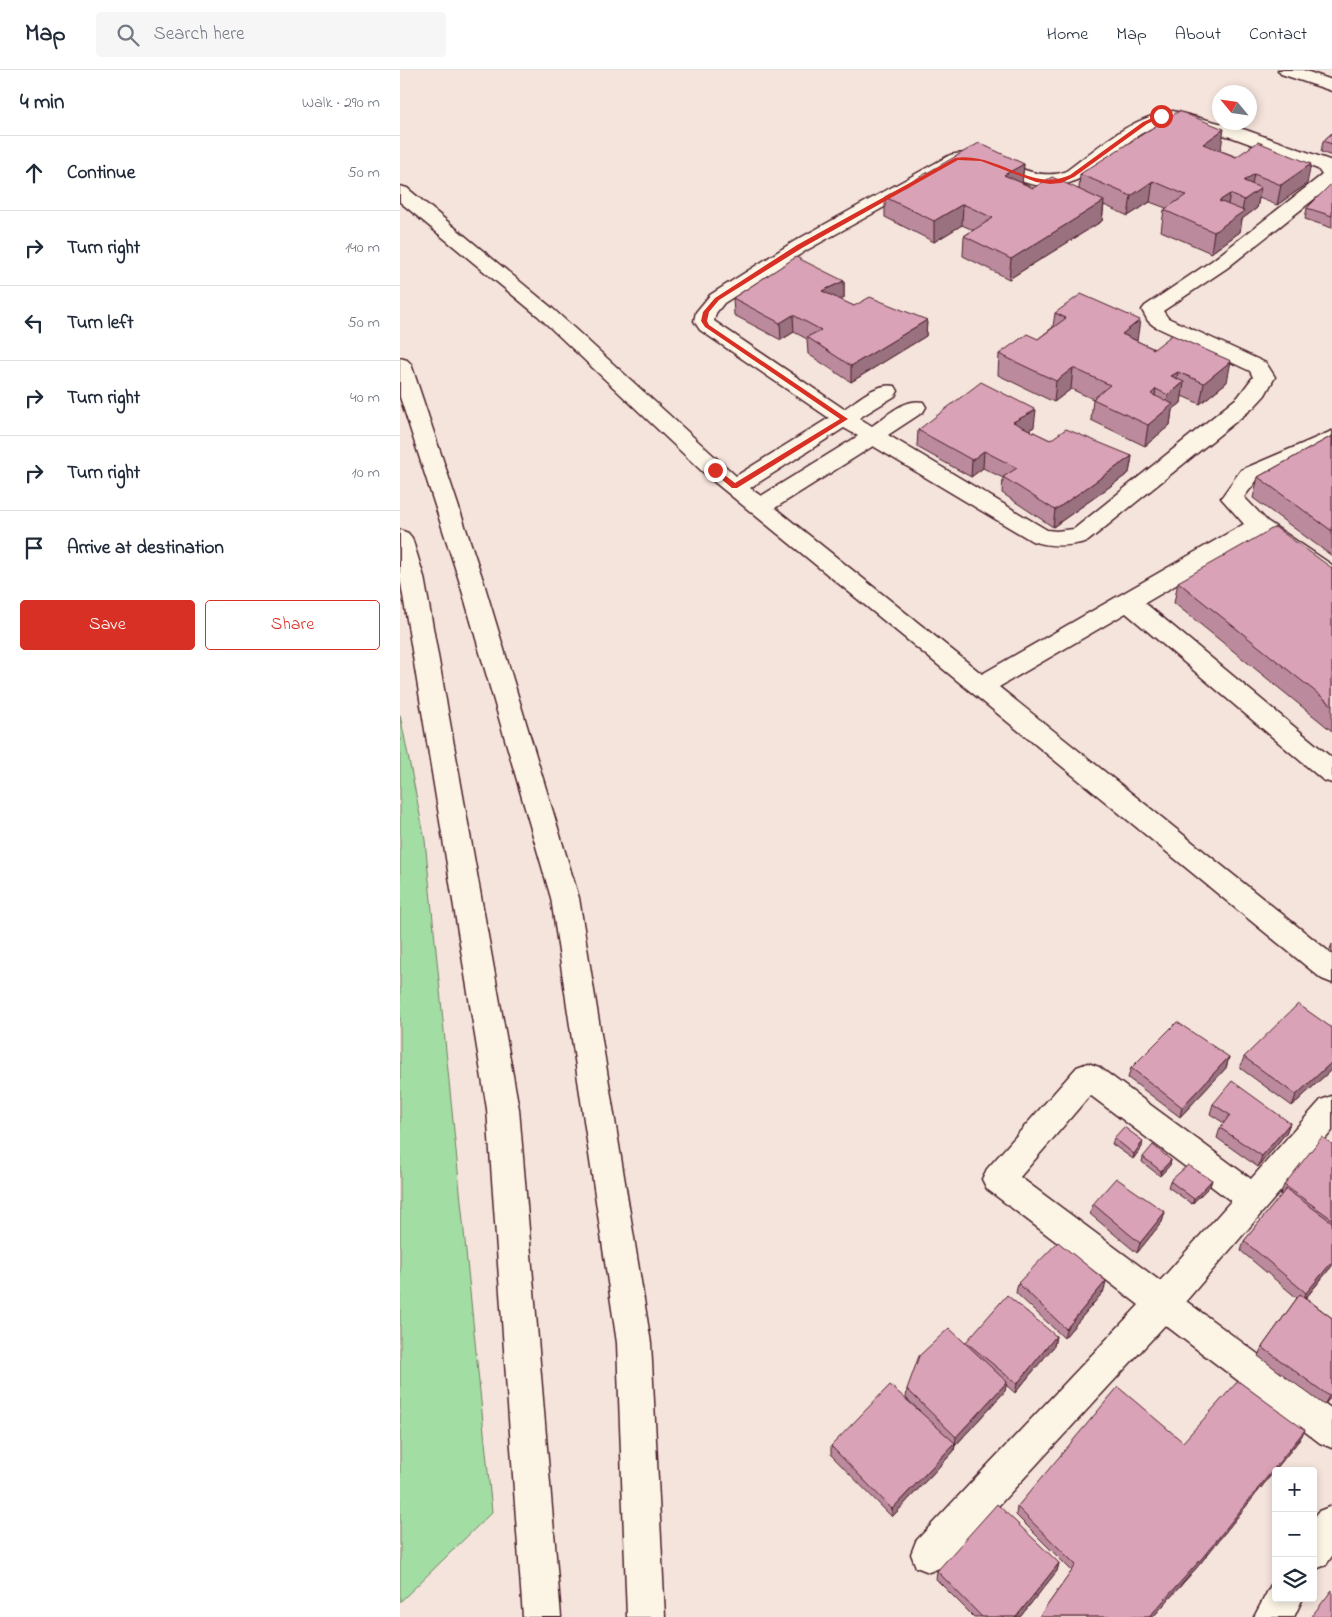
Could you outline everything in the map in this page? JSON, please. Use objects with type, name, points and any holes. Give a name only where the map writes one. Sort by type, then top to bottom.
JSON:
[{"type":"street","points":[[1287,70],[1332,86]]},
{"type":"street","points":[[1195,110],[1212,117]]},
{"type":"street","points":[[1212,124],[1161,116],[1145,123],[1072,176],[1050,183],[1036,180],[982,160],[971,158],[957,159],[800,246],[717,299],[706,312],[704,321],[707,326],[845,419],[1040,536],[1069,539],[1088,531],[1246,402],[1257,390],[1264,377],[1259,367],[1161,322],[1155,317],[1152,310],[1220,264],[1331,177],[1332,171],[1325,165],[1240,130]]},
{"type":"street","points":[[1241,130],[1324,160]]},
{"type":"street","points":[[400,192],[545,312],[734,487],[1332,971]]},
{"type":"street","points":[[400,364],[471,580],[565,898],[634,1343],[646,1617]]},
{"type":"street","points":[[734,487],[888,392]]},
{"type":"street","points":[[760,507],[915,407]]},
{"type":"street","points":[[1332,438],[1249,475],[1232,498],[1259,526],[1332,577]]},
{"type":"street","points":[[981,686],[1259,526]]},
{"type":"street","points":[[400,538],[412,577],[503,1109],[542,1617]]},
{"type":"street","points":[[1127,601],[1332,773]]},
{"type":"street","points":[[1253,1199],[1088,1076],[998,1179],[1332,1431]]},
{"type":"street","points":[[930,1554],[1163,1303],[1332,1109]]},
{"type":"street","points":[[1317,1546],[1332,1524]]},
{"type":"street","points":[[1272,1617],[1281,1602]]},
{"type":"green space","points":[[400,715],[425,840],[492,1512],[400,1602]]},
{"type":"building","points":[[1179,111],[1212,124],[1212,130],[1223,130],[1203,144],[1236,157],[1258,142],[1311,164],[1281,185],[1254,174],[1244,181],[1261,188],[1244,200],[1230,194],[1219,201],[1244,211],[1214,232],[1164,210],[1186,195],[1153,181],[1131,196],[1080,174]]},
{"type":"building","points":[[1332,133],[1332,144],[1323,141]]},
{"type":"building","points":[[979,143],[1024,164],[1004,175],[1033,188],[1052,177],[1104,201],[1011,259],[964,236],[993,218],[963,204],[934,221],[885,197]]},
{"type":"building","points":[[1332,183],[1332,216],[1307,208]]},
{"type":"building","points":[[796,257],[844,281],[822,291],[854,306],[870,297],[927,320],[851,366],[807,337],[821,330],[793,315],[780,323],[733,298]]},
{"type":"building","points":[[1081,294],[1140,320],[1122,334],[1154,349],[1172,335],[1231,361],[1204,383],[1178,372],[1171,376],[1184,382],[1168,395],[1156,389],[1151,394],[1173,404],[1148,425],[1093,399],[1110,385],[1073,368],[1056,381],[999,354],[1027,334],[1038,339],[1066,318],[1055,313]]},
{"type":"building","points":[[981,382],[1036,410],[1013,422],[1050,440],[1066,429],[1132,456],[1055,510],[1003,477],[1017,468],[984,451],[972,460],[918,430]]},
{"type":"building","points":[[1332,436],[1332,531],[1258,477]]},
{"type":"building","points":[[1275,527],[1332,568],[1332,705],[1178,582]]},
{"type":"building","points":[[1298,1004],[1332,1028],[1332,1062],[1296,1095],[1244,1057]]},
{"type":"building","points":[[1177,1022],[1229,1057],[1182,1107],[1131,1068]]},
{"type":"building","points":[[1232,1081],[1290,1123],[1262,1156],[1220,1128],[1230,1115],[1213,1104]]},
{"type":"building","points":[[1124,1127],[1143,1141],[1134,1154],[1114,1138]]},
{"type":"building","points":[[1322,1137],[1332,1144],[1332,1219],[1284,1185]]},
{"type":"building","points":[[1153,1145],[1171,1160],[1161,1171],[1143,1157]]},
{"type":"building","points":[[1188,1165],[1212,1180],[1194,1199],[1170,1181]]},
{"type":"building","points":[[1116,1178],[1165,1212],[1140,1243],[1093,1204]]},
{"type":"building","points":[[1286,1189],[1332,1222],[1332,1262],[1306,1293],[1244,1241]]},
{"type":"building","points":[[1058,1242],[1106,1281],[1066,1329],[1018,1283]]},
{"type":"building","points":[[1300,1294],[1332,1318],[1332,1392],[1329,1396],[1262,1347]]},
{"type":"building","points":[[1007,1295],[1056,1336],[1017,1384],[966,1342]]},
{"type":"building","points":[[949,1328],[1007,1382],[956,1437],[907,1389],[919,1356]]},
{"type":"building","points":[[1238,1381],[1305,1430],[1275,1467],[1272,1467],[1272,1471],[1203,1557],[1149,1617],[1039,1617],[1076,1565],[1017,1507],[1118,1387],[1183,1442]]},
{"type":"building","points":[[890,1385],[955,1443],[892,1509],[831,1446]]},
{"type":"building","points":[[997,1504],[1059,1563],[1016,1617],[982,1617],[937,1571]]},
{"type":"building","points":[[1332,1590],[1332,1617],[1311,1617]]},
{"type":"route","points":[[715,470],[734,487],[845,419],[707,326],[704,321],[706,312],[717,299],[800,246],[957,159],[971,158],[982,160],[1036,180],[1050,183],[1061,181],[1072,176],[1145,123],[1161,116]]}]
